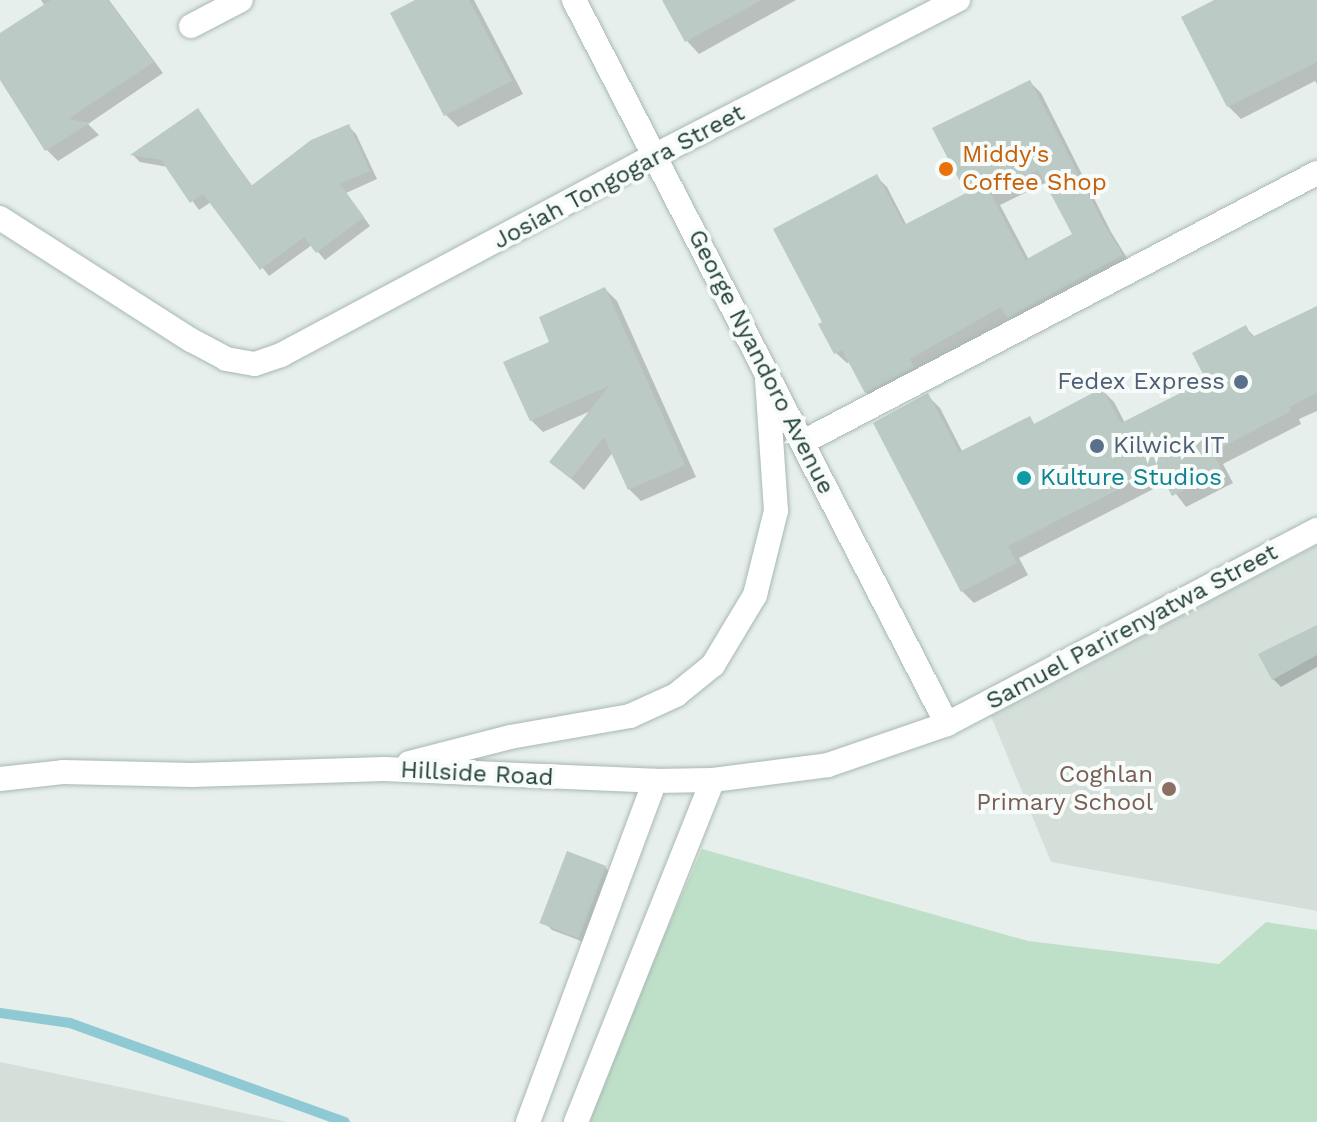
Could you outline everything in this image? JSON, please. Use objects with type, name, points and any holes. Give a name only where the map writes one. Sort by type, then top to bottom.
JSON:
[{"type":"street","points":[[191,26],[241,0]]},
{"type":"street","name":"George Nyandoro Avenue","points":[[574,0],[947,724]]},
{"type":"street","name":"Josiah Tongogara Street","points":[[0,218],[191,340],[226,359],[255,364],[281,355],[654,156],[958,0]]},
{"type":"street","points":[[803,442],[1317,173]]},
{"type":"street","points":[[384,769],[510,737],[630,716],[676,695],[713,665],[755,595],[776,511],[766,370]]},
{"type":"street","name":"Samuel Parirenyatwa Street","points":[[947,724],[1317,530]]},
{"type":"street","name":"Hillside Road","points":[[0,779],[63,772],[192,775],[384,769],[655,781],[713,780],[828,765],[947,724]]},
{"type":"street","points":[[578,1117],[713,780]]},
{"type":"street","points":[[528,1122],[655,781]]},
{"type":"shaded area","name":"Coghlan Primary School","points":[[1317,545],[1317,911],[1051,862],[991,716]]},
{"type":"shaded area","points":[[0,1062],[287,1122],[0,1122]]},
{"type":"green space","points":[[702,849],[1028,941],[1219,964],[1266,922],[1317,930],[1317,1122],[583,1122]]},
{"type":"building","points":[[51,0],[108,0],[154,62],[68,119],[90,123],[45,151],[0,80],[0,33]]},
{"type":"building","points":[[415,0],[469,0],[512,81],[444,116],[390,13]]},
{"type":"building","points":[[662,0],[762,0],[685,42]]},
{"type":"building","points":[[1214,0],[1317,0],[1317,62],[1227,107],[1181,17]]},
{"type":"building","points":[[1030,80],[1101,219],[1123,255],[1007,318],[1001,307],[910,359],[914,367],[865,393],[842,350],[834,354],[818,324],[822,322],[773,229],[877,174],[904,225],[966,193],[932,128]],"holes":[[[1038,170],[1072,234],[1025,260],[991,194]]]},
{"type":"building","points":[[198,108],[251,186],[311,140],[349,124],[370,171],[340,184],[364,217],[316,253],[304,237],[260,270],[203,194],[190,203],[161,160],[130,155]]},
{"type":"building","points":[[605,287],[685,465],[628,490],[604,437],[571,479],[549,462],[609,386],[530,421],[503,362],[549,342],[539,317]]},
{"type":"building","points":[[1317,306],[1317,393],[1289,407],[1291,411],[1213,452],[1222,471],[1172,496],[1158,469],[1008,546],[1017,563],[961,592],[873,423],[928,393],[959,452],[1030,416],[1034,424],[1102,388],[1121,423],[1206,380],[1192,353],[1246,325],[1252,337]]},
{"type":"building","points":[[1317,625],[1317,655],[1272,680],[1258,654]]},
{"type":"building","points":[[567,851],[606,866],[579,938],[539,923]]},
{"type":"waterway","points":[[0,1013],[70,1023],[345,1122]]},
{"type":"place","name":"Middy's Coffee Shop","points":[[946,169]]},
{"type":"place","name":"Fedex Express","points":[[1241,382]]},
{"type":"place","name":"Kilwick IT","points":[[1097,446]]},
{"type":"place","name":"Kulture Studios","points":[[1024,478]]},
{"type":"place","name":"Coghlan Primary School","points":[[1169,789]]}]
